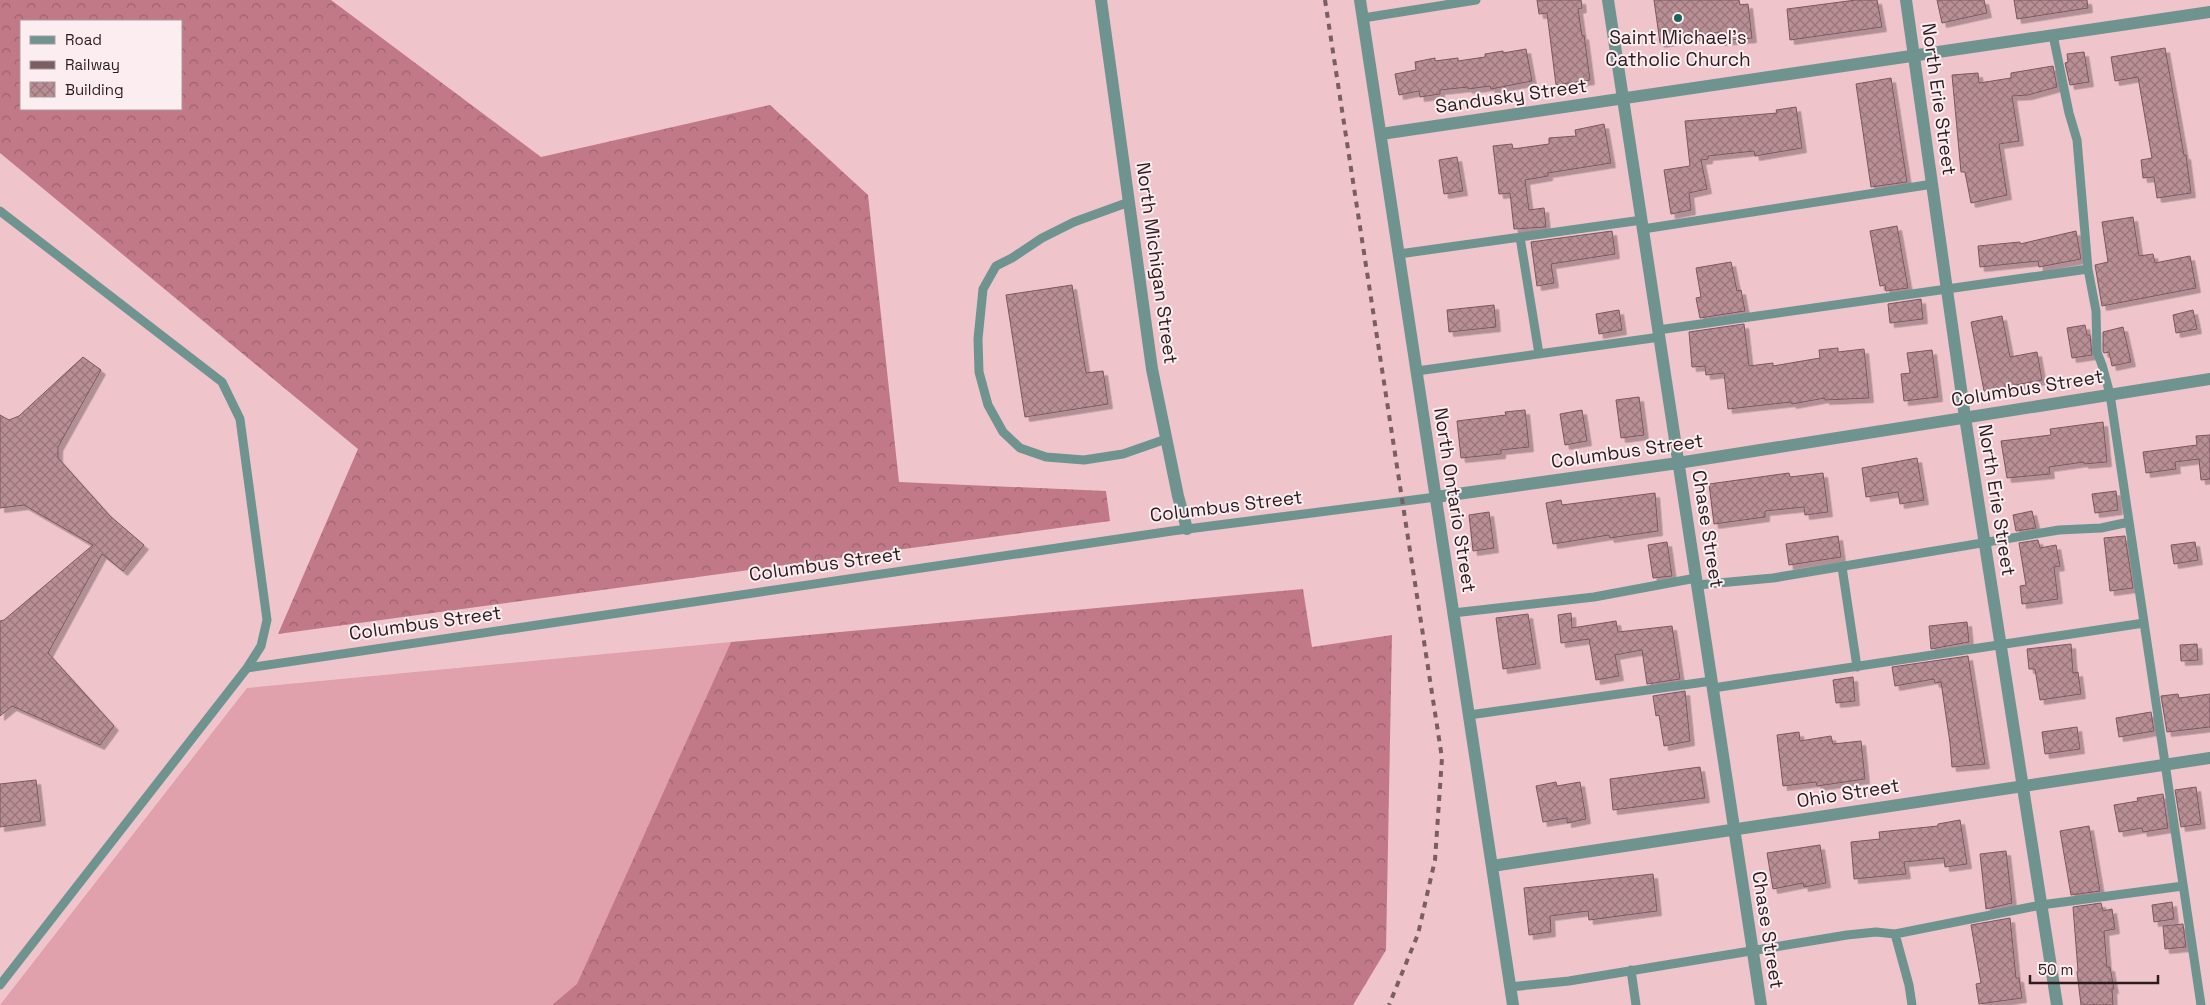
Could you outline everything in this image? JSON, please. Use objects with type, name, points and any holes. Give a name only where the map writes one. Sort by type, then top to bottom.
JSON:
[{"type":"street","name":"North Michigan Street","points":[[1101,0],[1152,369],[1178,496],[1187,529]]},
{"type":"street","name":"North Ontario Street","points":[[1360,0],[1513,1005]]},
{"type":"street","name":"Chase Street","points":[[1608,0],[1761,1005]]},
{"type":"street","name":"North Erie Street","points":[[1906,0],[1965,417],[2057,1005]]},
{"type":"street","name":"Sandusky Street","points":[[1381,134],[2210,12]]},
{"type":"street","name":"Columbus Street","points":[[1436,498],[1678,463],[2210,378]]},
{"type":"street","name":"Ohio Street","points":[[1492,866],[2210,758]]},
{"type":"lane","points":[[1363,18],[1476,0]]},
{"type":"lane","points":[[2053,35],[2069,113],[2077,140],[2088,269],[2096,311],[2097,352],[2110,394],[2201,1005]]},
{"type":"lane","points":[[1399,254],[1642,224],[1932,184]]},
{"type":"lane","points":[[1129,202],[1066,226],[996,266],[983,289],[978,339],[979,372],[988,406],[1004,432],[1020,448],[1046,457],[1084,460],[1123,454],[1166,439]]},
{"type":"lane","points":[[0,211],[222,382],[240,419],[267,620],[261,646],[247,668],[0,985]]},
{"type":"lane","points":[[1520,238],[1539,354]]},
{"type":"lane","points":[[1417,371],[1539,354],[1659,333],[2088,269]]},
{"type":"lane","name":"Columbus Street","points":[[247,668],[1187,529],[1436,498]]},
{"type":"lane","points":[[1453,613],[1594,597],[1696,581],[1750,581],[1985,544],[2059,530],[2101,528],[2129,522]]},
{"type":"lane","points":[[1842,567],[1857,667]]},
{"type":"lane","points":[[1469,715],[1857,667],[2144,623]]},
{"type":"lane","points":[[1510,987],[1569,981],[1847,935],[1876,932],[1895,934],[2041,905],[2183,886]]},
{"type":"lane","points":[[1895,934],[1909,985],[1912,1005]]},
{"type":"lane","points":[[1632,970],[1636,1005]]},
{"type":"shaded area","points":[[731,642],[577,985],[552,1005],[0,1005],[247,688]]},
{"type":"green space","points":[[0,0],[331,0],[541,157],[770,105],[868,195],[899,482],[1106,491],[1110,521],[278,634],[358,449],[0,153]]},
{"type":"green space","points":[[1303,589],[1312,647],[1392,635],[1386,950],[1353,1005],[552,1005],[577,984],[731,642]]},
{"type":"building","points":[[1537,0],[1581,0],[1582,8],[1578,9],[1582,36],[1584,35],[1590,80],[1556,85],[1547,13],[1539,14]]},
{"type":"building","points":[[1654,0],[1739,0],[1740,5],[1748,4],[1752,38],[1720,41],[1719,32],[1660,43]]},
{"type":"building","points":[[1856,0],[1877,0],[1882,27],[1790,40],[1787,9]]},
{"type":"building","points":[[1937,0],[1984,0],[1987,13],[1942,23]]},
{"type":"building","points":[[2014,0],[2087,0],[2088,8],[2017,19]]},
{"type":"building","points":[[2165,48],[2184,155],[2186,155],[2191,193],[2157,198],[2154,177],[2143,178],[2141,160],[2152,158],[2138,77],[2115,81],[2111,57]]},
{"type":"building","points":[[1526,49],[1532,81],[1491,89],[1490,86],[1440,90],[1440,94],[1420,97],[1419,91],[1399,95],[1395,74],[1416,70],[1415,62],[1435,58],[1435,61],[1458,58],[1458,61],[1485,57],[1485,54]]},
{"type":"building","points":[[2084,52],[2089,82],[2070,85],[2065,63],[2068,62],[2067,54]]},
{"type":"building","points":[[2053,66],[2057,87],[2028,95],[2012,96],[2019,141],[1999,144],[2007,195],[1971,203],[1965,172],[1961,172],[1952,75],[1978,73],[1979,83],[2011,78],[2011,73]]},
{"type":"building","points":[[1891,78],[1907,182],[1871,187],[1856,84]]},
{"type":"building","points":[[1796,107],[1802,148],[1755,156],[1754,151],[1708,156],[1708,159],[1701,160],[1707,189],[1689,193],[1691,210],[1671,214],[1664,170],[1690,166],[1685,121],[1777,113],[1776,110]]},
{"type":"building","points":[[1604,124],[1611,163],[1548,173],[1548,176],[1525,180],[1529,210],[1544,208],[1546,227],[1514,229],[1510,193],[1499,194],[1493,146],[1512,144],[1513,149],[1549,144],[1549,138],[1576,136],[1575,130]]},
{"type":"building","points":[[1457,157],[1463,191],[1444,194],[1439,160]]},
{"type":"building","points":[[2133,217],[2139,256],[2153,254],[2155,263],[2190,256],[2196,288],[2102,306],[2095,265],[2108,262],[2102,222]]},
{"type":"building","points":[[1897,226],[1908,288],[1886,291],[1885,285],[1880,286],[1870,231]]},
{"type":"building","points":[[1612,231],[1615,254],[1551,264],[1554,283],[1537,286],[1531,242]]},
{"type":"building","points":[[2076,231],[2081,259],[2039,267],[2038,261],[1980,267],[1978,246],[2020,242],[2020,244]]},
{"type":"building","points":[[1731,262],[1737,291],[1741,290],[1745,311],[1700,318],[1696,298],[1701,297],[1696,268]]},
{"type":"building","points":[[1072,285],[1086,373],[1103,371],[1108,404],[1025,417],[1006,295]]},
{"type":"building","points":[[1921,299],[1923,319],[1890,323],[1888,304]]},
{"type":"building","points":[[1494,305],[1496,327],[1449,332],[1447,310]]},
{"type":"building","points":[[1619,310],[1622,330],[1599,334],[1596,314]]},
{"type":"building","points":[[2193,310],[2197,329],[2176,333],[2173,315]]},
{"type":"building","points":[[2002,316],[2010,357],[2037,352],[2042,380],[1984,391],[1971,322]]},
{"type":"building","points":[[1744,324],[1749,366],[1773,363],[1773,366],[1820,358],[1819,350],[1838,348],[1838,352],[1864,349],[1869,398],[1825,400],[1825,398],[1792,404],[1791,402],[1728,409],[1724,373],[1706,375],[1705,366],[1692,367],[1689,332]]},
{"type":"building","points":[[2085,325],[2087,335],[2090,335],[2092,355],[2072,358],[2067,328]]},
{"type":"building","points":[[2123,327],[2131,362],[2112,366],[2109,352],[2104,353],[2103,351],[2103,332]]},
{"type":"building","points":[[1932,350],[1938,397],[1904,401],[1901,374],[1910,373],[1907,353]]},
{"type":"building","points":[[83,357],[101,370],[58,447],[58,458],[110,516],[144,545],[123,571],[102,554],[48,653],[114,726],[100,745],[12,706],[0,716],[0,621],[4,620],[93,545],[24,505],[0,508],[0,415],[9,420],[19,416]]},
{"type":"building","points":[[1639,397],[1644,435],[1621,438],[1616,400]]},
{"type":"building","points":[[1525,410],[1529,447],[1501,450],[1501,454],[1461,458],[1457,421],[1506,415],[1505,412]]},
{"type":"building","points":[[1582,410],[1587,441],[1565,445],[1560,414]]},
{"type":"building","points":[[2103,422],[2107,462],[2084,464],[2084,462],[2049,467],[2050,474],[2007,478],[2001,441],[2051,435],[2050,429]]},
{"type":"building","points":[[2210,435],[2210,479],[2201,480],[2199,459],[2175,462],[2176,469],[2146,473],[2143,452],[2197,445],[2196,436]]},
{"type":"building","points":[[1917,458],[1924,500],[1900,504],[1898,492],[1866,497],[1862,468]]},
{"type":"building","points":[[1789,473],[1790,477],[1823,473],[1828,512],[1805,515],[1804,507],[1765,511],[1765,517],[1714,524],[1709,484]]},
{"type":"building","points":[[2116,491],[2118,510],[2095,513],[2092,494]]},
{"type":"building","points":[[1655,493],[1658,531],[1610,538],[1609,535],[1553,544],[1546,503],[1561,500],[1562,505]]},
{"type":"building","points":[[2032,511],[2036,528],[2016,531],[2013,515]]},
{"type":"building","points":[[1489,512],[1494,548],[1473,551],[1469,515]]},
{"type":"building","points":[[1838,536],[1841,557],[1789,565],[1786,544]]},
{"type":"building","points":[[2125,536],[2133,588],[2110,591],[2104,538]]},
{"type":"building","points":[[2038,540],[2040,548],[2056,545],[2060,566],[2054,567],[2058,599],[2022,604],[2020,586],[2026,585],[2019,543]]},
{"type":"building","points":[[1667,542],[1672,576],[1653,578],[1648,545]]},
{"type":"building","points":[[2195,542],[2198,560],[2174,564],[2171,545]]},
{"type":"building","points":[[1571,613],[1572,628],[1616,621],[1618,632],[1672,626],[1680,679],[1647,684],[1642,650],[1615,655],[1619,676],[1596,680],[1589,639],[1561,643],[1558,615]]},
{"type":"building","points":[[1528,614],[1536,664],[1503,669],[1496,618]]},
{"type":"building","points":[[1967,622],[1969,642],[1931,649],[1929,626]]},
{"type":"building","points":[[2071,644],[2073,673],[2078,672],[2081,694],[2040,700],[2035,669],[2029,669],[2027,649]]},
{"type":"building","points":[[2197,644],[2198,660],[2181,661],[2180,645]]},
{"type":"building","points":[[1968,656],[1985,764],[1952,767],[1941,682],[1935,683],[1934,679],[1895,686],[1892,667]]},
{"type":"building","points":[[1853,677],[1855,701],[1836,703],[1833,680]]},
{"type":"building","points":[[1685,691],[1690,741],[1664,746],[1659,715],[1656,716],[1653,696]]},
{"type":"building","points":[[2178,694],[2179,698],[2210,694],[2210,727],[2167,732],[2161,696]]},
{"type":"building","points":[[2151,712],[2154,731],[2119,737],[2116,718]]},
{"type":"building","points":[[2077,727],[2080,749],[2045,754],[2042,732]]},
{"type":"building","points":[[1799,732],[1800,741],[1831,736],[1833,744],[1861,741],[1865,779],[1817,786],[1816,782],[1783,786],[1777,735]]},
{"type":"building","points":[[1700,767],[1705,798],[1613,810],[1610,779]]},
{"type":"building","points":[[36,780],[41,821],[0,827],[0,784]]},
{"type":"building","points":[[1556,782],[1557,786],[1580,782],[1586,819],[1567,823],[1567,818],[1543,822],[1536,786]]},
{"type":"building","points":[[2196,787],[2201,824],[2181,827],[2175,790]]},
{"type":"building","points":[[2163,794],[2168,828],[2143,832],[2142,828],[2119,832],[2114,805],[2138,801],[2137,798]]},
{"type":"building","points":[[1960,820],[1967,864],[1945,867],[1944,858],[1904,862],[1906,874],[1854,879],[1851,842],[1880,839],[1879,832],[1938,826],[1938,824]]},
{"type":"building","points":[[2089,826],[2100,891],[2071,895],[2060,831]]},
{"type":"building","points":[[1820,845],[1826,883],[1804,887],[1803,883],[1773,889],[1767,853]]},
{"type":"building","points":[[2006,851],[2012,903],[1986,909],[1980,854]]},
{"type":"building","points":[[1653,874],[1657,911],[1589,920],[1588,911],[1550,916],[1551,932],[1529,935],[1524,888]]},
{"type":"building","points":[[2172,902],[2174,919],[2154,922],[2152,905]]},
{"type":"building","points":[[2101,903],[2103,911],[2112,909],[2115,929],[2104,931],[2107,967],[2110,967],[2114,989],[2112,989],[2113,1005],[2081,1005],[2073,907]]},
{"type":"building","points":[[2010,918],[2016,978],[2019,978],[2022,998],[1979,1004],[1976,984],[1981,983],[1971,925]]},
{"type":"building","points":[[2183,924],[2186,947],[2165,949],[2163,926]]},
{"type":"railway","points":[[1325,0],[1442,758],[1435,860],[1418,934],[1389,1005]]},
{"type":"place","name":"Saint Michael's Catholic Church","points":[[1678,18]]}]
